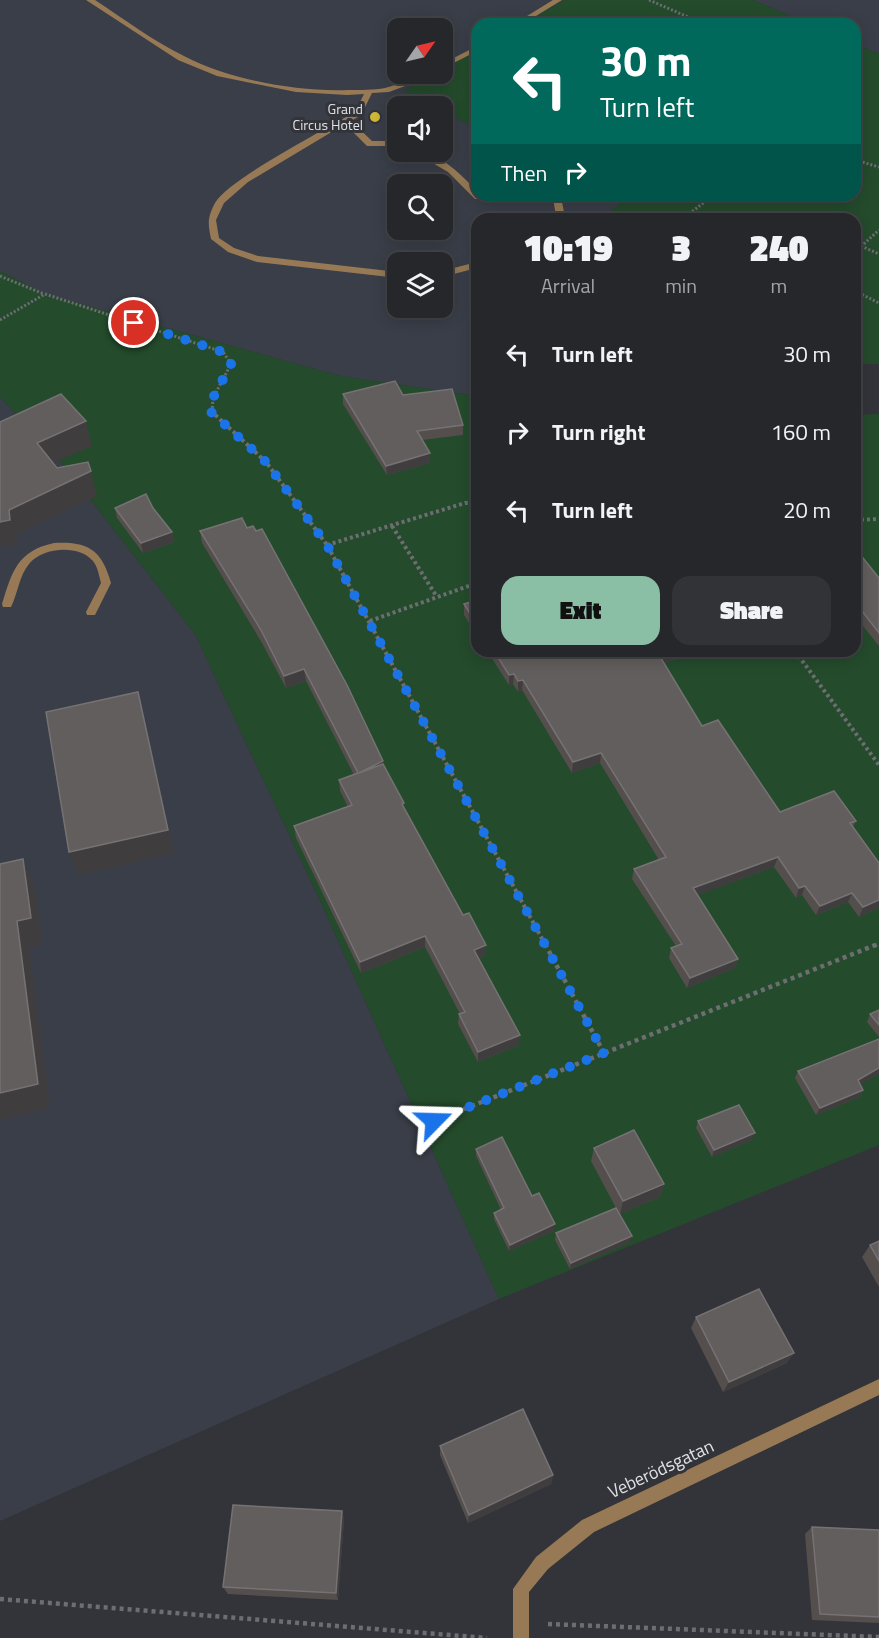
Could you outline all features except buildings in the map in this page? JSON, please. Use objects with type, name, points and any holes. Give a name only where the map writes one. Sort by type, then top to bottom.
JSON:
[{"type":"street","points":[[90,0],[181,58],[220,74],[296,90],[347,93],[386,90],[402,84]]},
{"type":"street","points":[[528,18],[558,0]]},
{"type":"street","points":[[453,61],[471,51]]},
{"type":"street","points":[[369,92],[358,113],[245,180],[220,202],[212,220],[215,239],[231,250],[257,259],[387,274]]},
{"type":"street","points":[[346,120],[370,144],[387,143]]},
{"type":"street","points":[[437,162],[452,170],[471,190]]},
{"type":"street","points":[[453,271],[471,267]]},
{"type":"street","points":[[6,604],[20,570],[30,555],[54,547],[78,547],[97,559],[106,583],[91,612]]},
{"type":"street","name":"Veberödsgatan","points":[[520,1630],[521,1589],[542,1563],[588,1526],[879,1387]]},
{"type":"path","points":[[649,0],[690,18]]},
{"type":"path","points":[[861,162],[879,167]]},
{"type":"path","points":[[690,213],[706,201]]},
{"type":"path","points":[[879,230],[861,246],[879,254]]},
{"type":"path","points":[[0,276],[45,294],[223,352],[231,364],[213,398],[210,411],[266,462],[327,545],[604,1053]]},
{"type":"path","points":[[0,320],[45,294]]},
{"type":"path","points":[[861,294],[879,303]]},
{"type":"path","points":[[327,545],[471,503]]},
{"type":"path","points":[[861,520],[879,519]]},
{"type":"path","points":[[392,526],[437,597]]},
{"type":"path","points":[[370,621],[471,585]]},
{"type":"path","points":[[799,657],[879,765]]},
{"type":"path","points":[[434,1121],[879,944]]},
{"type":"path","points":[[0,1599],[487,1638]]},
{"type":"path","points":[[520,1630],[879,1637]]},
{"type":"shaded area","points":[[0,0],[565,0],[533,18],[471,18],[471,53],[453,63],[453,18],[387,18],[387,84],[417,84],[404,91],[414,96],[387,96],[387,162],[453,162],[453,116],[471,126],[471,201],[618,201],[622,203],[609,213],[471,213],[471,395],[340,376],[45,294],[0,271]]},
{"type":"shaded area","points":[[753,0],[879,0],[879,54],[861,46],[861,18],[795,18]]},
{"type":"shaded area","points":[[0,397],[66,468],[195,634],[317,894],[499,1299],[0,1521]]},
{"type":"green space","points":[[565,0],[753,0],[795,18],[533,18]]},
{"type":"green space","points":[[861,46],[879,54],[879,364],[861,364],[861,213],[608,213],[621,203],[617,201],[861,201]]},
{"type":"green space","points":[[471,53],[471,126],[453,116],[453,96],[414,96],[404,91],[417,84],[453,84],[453,63]]},
{"type":"green space","points":[[0,271],[45,294],[340,376],[471,395],[471,657],[861,657],[861,415],[879,414],[879,1145],[499,1299],[317,894],[195,634],[66,468],[0,397]]},
{"type":"place","name":"Grand Circus Hotel","points":[[375,117]]},
{"type":"route","points":[[134,323],[223,352],[231,364],[213,398],[210,411],[266,462],[327,545],[604,1053],[434,1121]]}]
